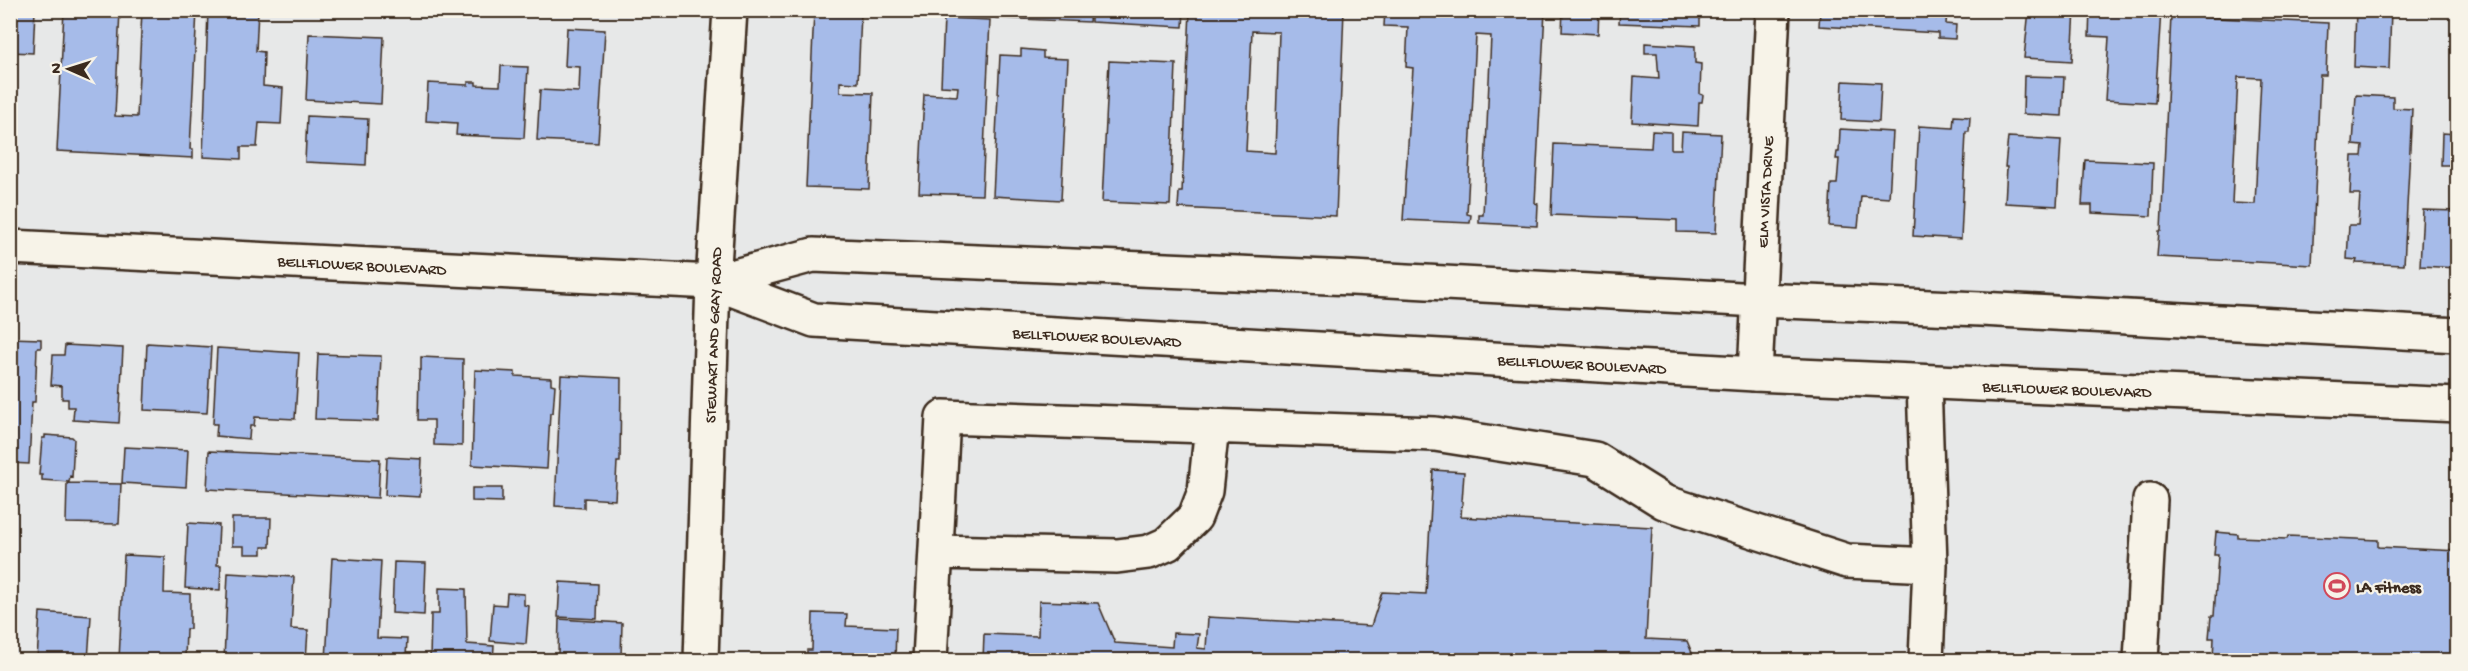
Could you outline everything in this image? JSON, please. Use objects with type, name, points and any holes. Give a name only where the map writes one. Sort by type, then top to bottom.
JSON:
[{"type":"main road","name":"STEWART AND GRAY ROAD","points":[[701,660],[713,282],[730,10]]},
{"type":"main road","name":"ELM VISTA DRIVE","points":[[1755,374],[1773,10]]},
{"type":"main road","name":"BELLFLOWER BOULEVARD","points":[[10,247],[713,282],[814,320],[1755,374],[2457,405]]},
{"type":"main road","name":"BELLFLOWER BOULEVARD","points":[[713,282],[813,255],[1981,309],[2457,335]]},
{"type":"main road","points":[[1924,382],[1930,565],[1926,660]]},
{"type":"main road","points":[[930,660],[943,417],[1435,434],[1595,459],[1664,502],[1847,561],[1930,565]]},
{"type":"main road","points":[[936,552],[1117,556],[1149,552],[1167,544],[1195,516],[1205,491],[1212,426]]},
{"type":"main road","points":[[2142,660],[2150,500]]},
{"type":"building","points":[[10,10],[35,10],[33,53],[10,52]]},
{"type":"building","points":[[64,10],[120,10],[115,116],[137,117],[142,10],[197,10],[190,149],[193,149],[193,158],[57,151]]},
{"type":"building","points":[[208,10],[258,10],[256,51],[264,52],[263,86],[283,88],[281,124],[259,123],[257,147],[241,147],[241,159],[203,157]]},
{"type":"building","points":[[996,10],[1090,10],[1089,22],[996,18]]},
{"type":"building","points":[[1091,10],[1184,10],[1183,27],[1091,22]]},
{"type":"building","points":[[1190,10],[1344,10],[1336,216],[1178,208],[1179,192],[1182,192]],"holes":[[[1252,31],[1279,32],[1275,153],[1246,151]]]},
{"type":"building","points":[[1385,10],[1545,10],[1535,203],[1538,204],[1537,226],[1479,223],[1479,215],[1483,215],[1491,36],[1476,35],[1467,214],[1471,215],[1470,223],[1403,220],[1413,68],[1406,67],[1408,27],[1384,26]]},
{"type":"building","points":[[1563,10],[1599,10],[1598,34],[1562,32]]},
{"type":"building","points":[[1620,10],[1700,10],[1700,26],[1619,23]]},
{"type":"building","points":[[1820,10],[1947,10],[1946,24],[1956,25],[1955,39],[1938,38],[1938,33],[1819,26]]},
{"type":"building","points":[[2029,10],[2075,10],[2072,61],[2024,58]]},
{"type":"building","points":[[2090,10],[2161,10],[2155,103],[2105,100],[2109,37],[2089,36]]},
{"type":"building","points":[[2356,10],[2391,10],[2389,69],[2354,67]]},
{"type":"building","points":[[814,11],[861,13],[858,83],[840,82],[840,92],[873,93],[869,189],[806,187]]},
{"type":"building","points":[[2171,16],[2328,23],[2326,75],[2320,75],[2312,265],[2157,257],[2159,231],[2161,231]],"holes":[[[2238,77],[2261,78],[2255,204],[2232,203]]]},
{"type":"building","points":[[944,18],[990,20],[982,195],[919,193],[924,94],[957,96],[958,87],[941,86]]},
{"type":"building","points":[[567,28],[605,30],[598,143],[537,140],[540,90],[579,92],[580,67],[565,66]]},
{"type":"building","points":[[309,34],[384,37],[381,104],[306,100]]},
{"type":"building","points":[[1645,43],[1695,46],[1695,63],[1701,64],[1700,94],[1703,95],[1702,102],[1699,102],[1698,126],[1632,122],[1634,77],[1659,79],[1657,53],[1645,53]]},
{"type":"building","points":[[1021,49],[1043,51],[1043,58],[1068,59],[1061,200],[993,196],[1000,55],[1021,56]]},
{"type":"building","points":[[1109,61],[1176,64],[1170,205],[1102,202]]},
{"type":"building","points":[[501,66],[528,67],[524,138],[456,135],[457,123],[426,121],[428,83],[468,85],[468,82],[476,82],[476,85],[500,86]]},
{"type":"building","points":[[2024,76],[2064,77],[2062,116],[2023,114]]},
{"type":"building","points":[[1843,81],[1881,83],[1879,122],[1841,120]]},
{"type":"building","points":[[2356,95],[2393,97],[2393,108],[2412,109],[2404,265],[2356,263],[2357,260],[2347,259],[2349,225],[2358,225],[2360,194],[2350,194],[2352,156],[2362,156],[2363,146],[2353,145]]},
{"type":"building","points":[[307,116],[368,119],[366,165],[305,162]]},
{"type":"building","points":[[1954,116],[1970,117],[1969,132],[1966,132],[1961,239],[1913,236],[1919,126],[1953,128]]},
{"type":"building","points":[[1840,129],[1893,132],[1889,198],[1861,196],[1858,228],[1829,226],[1831,184],[1837,184],[1839,159],[1836,159],[1837,152],[1839,152]]},
{"type":"building","points":[[1652,131],[1671,132],[1671,149],[1681,149],[1682,132],[1721,134],[1716,233],[1677,232],[1677,220],[1551,215],[1554,144],[1651,148]]},
{"type":"building","points":[[2442,133],[2458,134],[2458,165],[2441,165]]},
{"type":"building","points":[[2008,137],[2061,140],[2057,206],[2005,203]]},
{"type":"building","points":[[2085,160],[2153,163],[2151,216],[2092,213],[2092,205],[2082,205]]},
{"type":"building","points":[[2423,210],[2458,211],[2458,268],[2420,266]]},
{"type":"building","points":[[10,338],[41,339],[41,348],[37,348],[29,464],[10,463]]},
{"type":"building","points":[[147,343],[211,347],[207,413],[144,410]]},
{"type":"building","points":[[65,345],[123,348],[119,423],[73,420],[74,407],[68,407],[68,399],[62,399],[62,386],[51,385],[53,355],[64,355]]},
{"type":"building","points":[[217,348],[299,353],[295,419],[255,417],[254,426],[250,426],[249,439],[216,436],[217,424],[213,424]]},
{"type":"building","points":[[318,354],[381,356],[378,421],[315,419]]},
{"type":"building","points":[[421,357],[463,359],[462,446],[434,445],[434,420],[418,420]]},
{"type":"building","points":[[475,370],[515,372],[515,376],[551,378],[551,384],[555,385],[553,413],[550,413],[547,469],[472,465]]},
{"type":"building","points":[[561,375],[621,378],[620,462],[617,462],[615,500],[584,498],[584,508],[555,506]]},
{"type":"building","points":[[45,435],[74,439],[72,477],[70,476],[69,482],[42,480],[42,475],[39,475],[42,438],[45,438]]},
{"type":"building","points":[[124,447],[188,450],[186,487],[122,483]]},
{"type":"building","points":[[209,451],[380,459],[378,498],[207,489]]},
{"type":"building","points":[[387,457],[422,459],[420,497],[385,495]]},
{"type":"building","points":[[1433,470],[1464,472],[1461,517],[1652,527],[1646,639],[1687,641],[1695,660],[983,660],[984,634],[1038,636],[1039,601],[1098,603],[1115,643],[1172,647],[1173,633],[1199,634],[1197,648],[1206,649],[1208,617],[1371,626],[1382,592],[1426,594]]},
{"type":"building","points":[[10,482],[15,482],[13,518],[10,518]]},
{"type":"building","points":[[67,483],[121,484],[119,524],[66,523]]},
{"type":"building","points":[[472,488],[502,488],[502,502],[472,501]]},
{"type":"building","points":[[232,518],[271,518],[270,547],[262,547],[262,554],[244,554],[244,546],[232,546]]},
{"type":"building","points":[[188,523],[219,525],[217,565],[221,565],[220,590],[185,588]]},
{"type":"building","name":"LA Fitness","points":[[2216,532],[2238,534],[2238,537],[2287,539],[2288,536],[2378,540],[2378,547],[2458,551],[2458,660],[2213,660],[2214,638],[2209,638],[2211,616],[2214,616],[2218,555],[2214,555]]},
{"type":"building","points":[[124,555],[165,557],[164,593],[190,594],[190,629],[186,629],[185,660],[119,660]]},
{"type":"building","points":[[332,558],[381,561],[377,638],[407,639],[406,657],[425,658],[424,660],[326,660]]},
{"type":"building","points":[[394,562],[426,563],[424,615],[392,613]]},
{"type":"building","points":[[228,573],[294,577],[291,629],[308,630],[306,660],[224,660]]},
{"type":"building","points":[[560,582],[598,584],[597,619],[558,617]]},
{"type":"building","points":[[439,588],[466,589],[467,644],[494,646],[493,660],[430,660],[431,614],[439,614]]},
{"type":"building","points":[[507,593],[524,594],[524,605],[529,606],[526,644],[490,641],[493,604],[506,605]]},
{"type":"building","points":[[40,612],[91,616],[88,660],[37,660]]},
{"type":"building","points":[[813,613],[847,614],[846,626],[896,628],[895,660],[807,660],[807,650],[812,650]]},
{"type":"building","points":[[559,619],[622,623],[621,657],[595,656],[594,660],[532,660],[533,654],[558,655]]},
{"type":"place","name":"LA Fitness","points":[[2337,586]]}]
